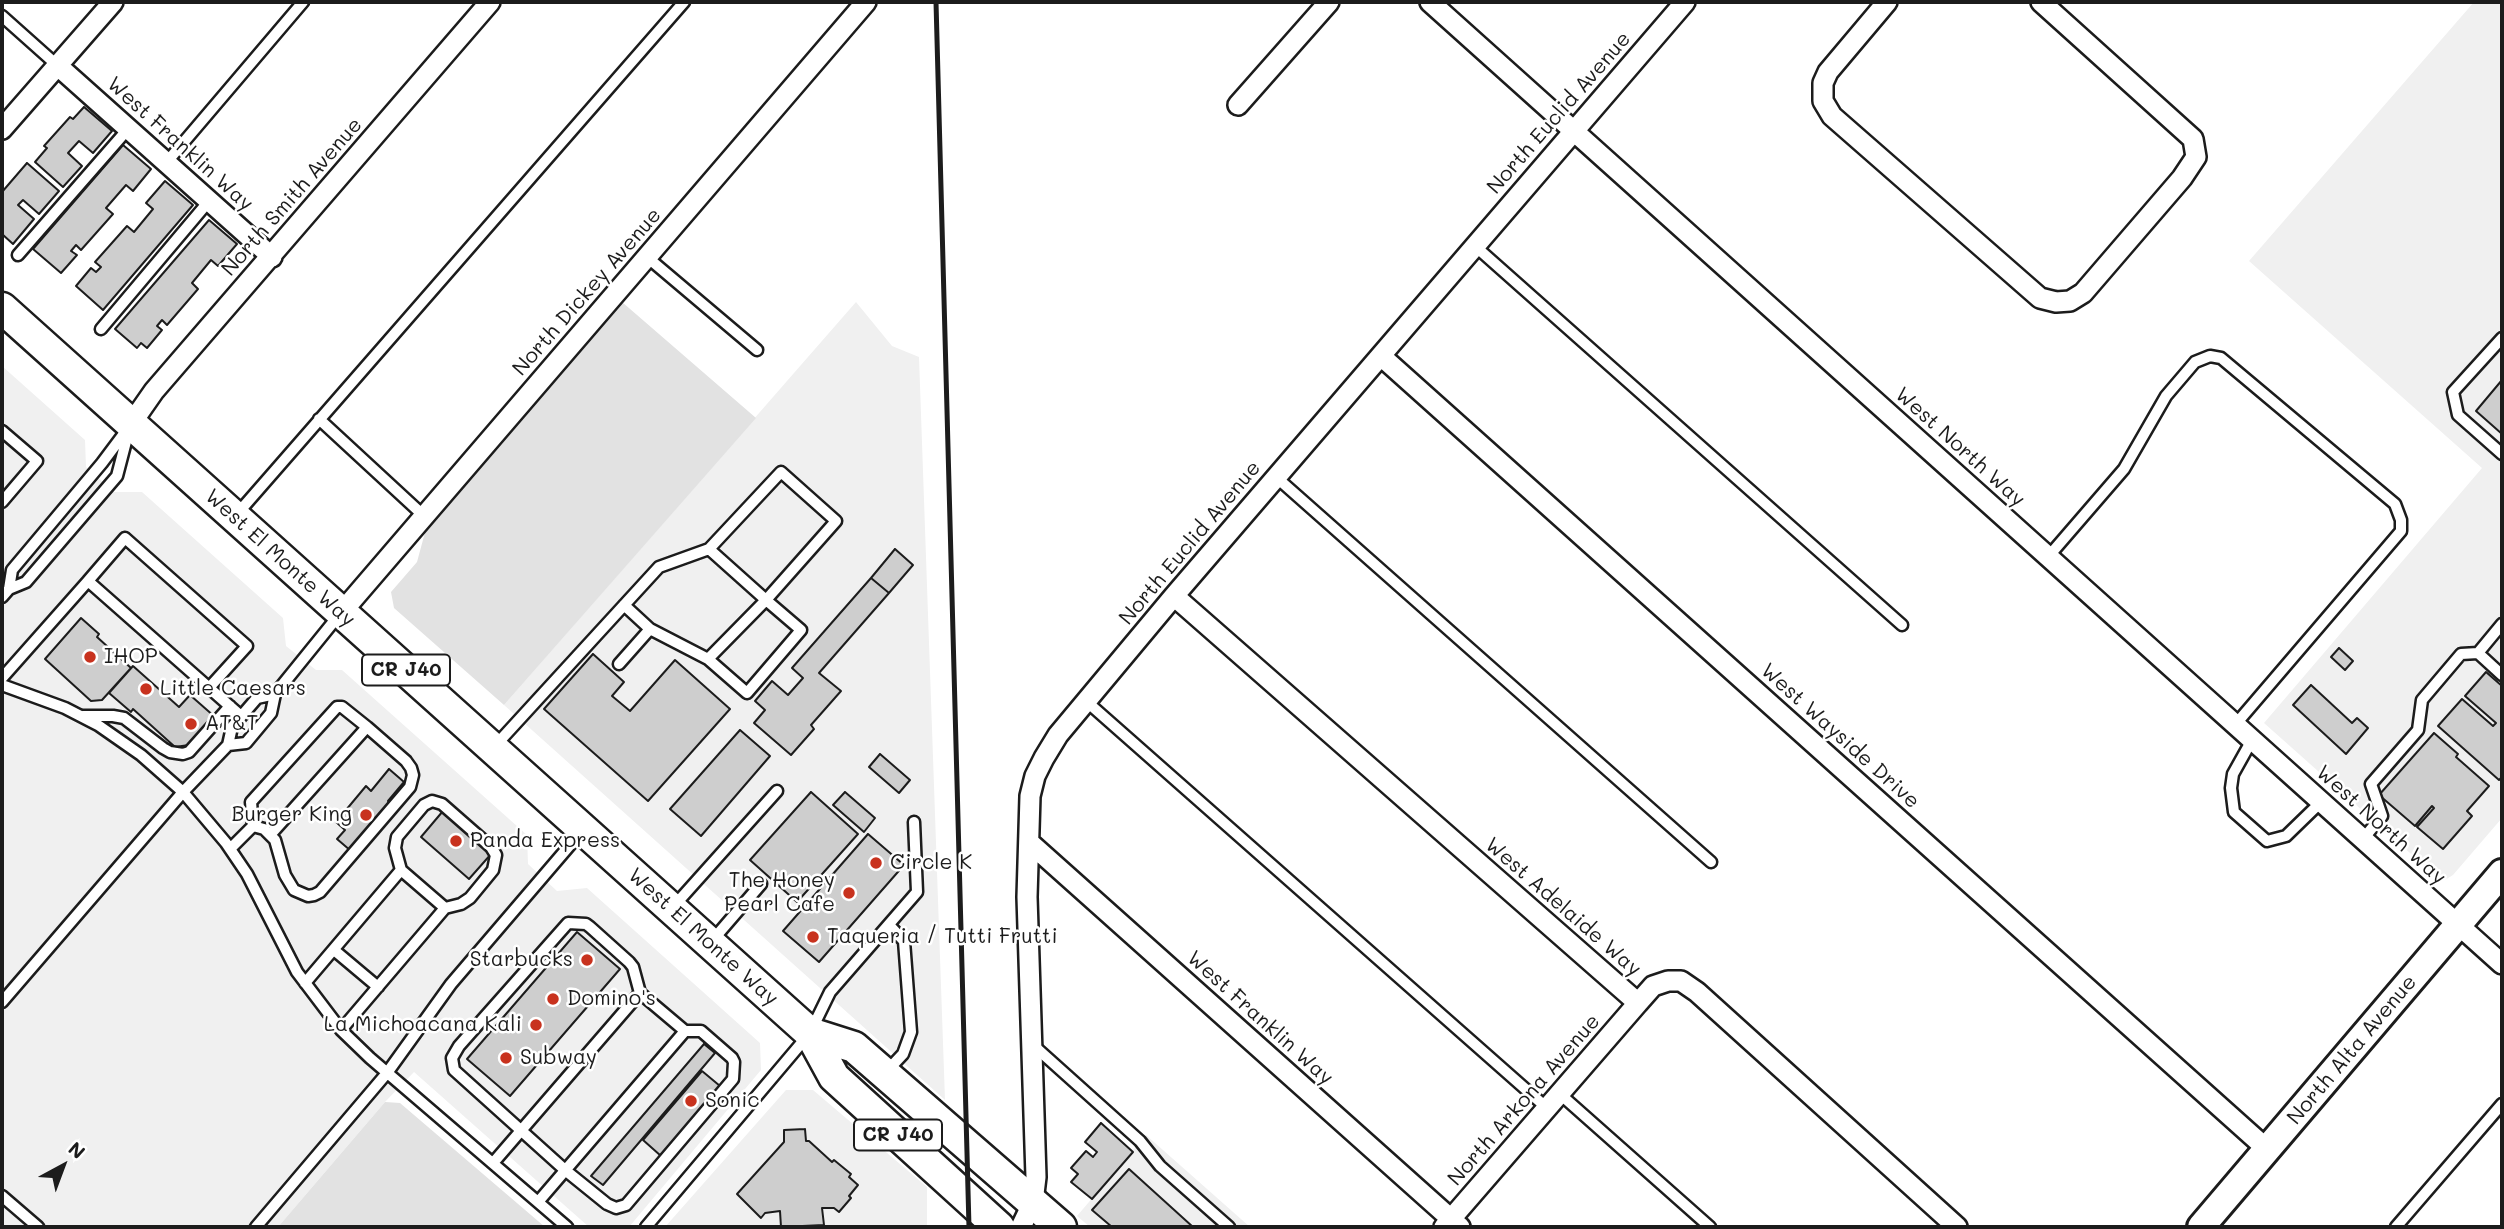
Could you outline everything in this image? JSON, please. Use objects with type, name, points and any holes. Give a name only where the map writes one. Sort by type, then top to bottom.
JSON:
[{"type":"main road","name":"West El Monte Way","points":[[2,307],[810,1033],[834,1077],[999,1227]]},
{"type":"main road","name":"North Alta Avenue","points":[[2201,1227],[2502,873]]},
{"type":"main road","name":"West El Monte Way","points":[[810,1033],[854,1047],[886,1073],[1027,1215],[1061,1227]]},
{"type":"street","points":[[2,129],[113,2]]},
{"type":"street","name":"North Smith Avenue","points":[[131,424],[154,391],[490,2]]},
{"type":"street","name":"North Dickey Avenue","points":[[341,613],[866,2]]},
{"type":"street","points":[[1238,105],[1329,2]]},
{"type":"street","name":"West North Way","points":[[1430,2],[2502,964]]},
{"type":"street","name":"North Euclid Avenue","points":[[1027,1215],[1036,1177],[1027,897],[1030,796],[1035,776],[1058,735],[1174,596],[1685,2]]},
{"type":"street","points":[[1887,2],[1828,72],[1823,83],[1823,100],[1832,116],[2040,298],[2056,302],[2070,301],[2083,293],[2182,178],[2196,157],[2193,139],[2041,2]]},
{"type":"street","name":"West Franklin Way","points":[[58,66],[272,257]]},
{"type":"street","name":"West Wayside Drive","points":[[1381,355],[2268,1150]]},
{"type":"street","name":"West Adelaide Way","points":[[1174,596],[1638,1003],[1653,986],[1668,981],[1681,981],[1697,992],[1956,1227]]},
{"type":"street","name":"West Franklin Way","points":[[1030,843],[1452,1225]]},
{"type":"street","name":"North Arkona Avenue","points":[[1452,1225],[1638,1003]]},
{"type":"lane","points":[[166,163],[303,2]]},
{"type":"lane","points":[[234,517],[684,2]]},
{"type":"lane","points":[[2,16],[58,66]]},
{"type":"lane","points":[[18,255],[128,129]]},
{"type":"lane","points":[[101,329],[209,201]]},
{"type":"lane","points":[[1475,246],[1902,625]]},
{"type":"lane","points":[[647,257],[757,350]]},
{"type":"lane","points":[[2502,338],[2453,392],[2458,415],[2502,454]]},
{"type":"lane","points":[[2048,557],[2124,469],[2166,396],[2195,362],[2210,355],[2221,358],[2395,504],[2402,520],[2402,531],[2235,725]]},
{"type":"lane","points":[[319,419],[424,516]]},
{"type":"lane","points":[[5,593],[12,570],[102,463],[131,424]]},
{"type":"lane","points":[[5,593],[26,582],[117,475],[131,424]]},
{"type":"lane","points":[[2,431],[37,461],[2,502]]},
{"type":"lane","points":[[492,749],[659,567],[709,549],[781,472],[836,521],[766,600],[708,659]]},
{"type":"lane","points":[[1276,477],[1712,862]]},
{"type":"lane","points":[[2,678],[125,538],[247,646],[208,689]]},
{"type":"lane","points":[[624,605],[650,629],[708,659],[747,693],[801,630],[709,549]]},
{"type":"lane","points":[[88,581],[208,689],[242,716]]},
{"type":"lane","points":[[228,745],[246,743],[271,713],[275,694],[341,613]]},
{"type":"lane","points":[[2478,653],[2502,624]]},
{"type":"lane","points":[[619,664],[650,629]]},
{"type":"lane","points":[[2363,839],[2382,816],[2371,784],[2418,730],[2422,700],[2461,654],[2478,653],[2502,675]]},
{"type":"lane","points":[[2,685],[83,716],[133,748],[183,792],[230,849],[251,881],[282,946],[305,984],[341,1030],[387,1073],[567,1227]]},
{"type":"lane","points":[[2,1002],[183,792],[228,745],[232,727],[257,698],[275,694]]},
{"type":"lane","points":[[1086,701],[1554,1101],[1710,1227]]},
{"type":"lane","points":[[83,716],[124,718],[163,748],[183,754],[189,752],[230,706]]},
{"type":"lane","points":[[230,849],[253,826],[251,802],[334,709],[342,707],[411,768],[412,782],[320,892],[308,896],[294,890],[285,875],[275,839],[271,834],[253,826]]},
{"type":"lane","points":[[271,834],[367,727]]},
{"type":"lane","points":[[2252,740],[2233,774],[2231,788],[2234,812],[2267,841],[2286,836],[2321,803]]},
{"type":"lane","points":[[671,909],[777,791]]},
{"type":"lane","points":[[341,1030],[445,908],[461,904],[470,898],[493,870],[496,855],[491,847],[442,804],[432,801],[424,805],[397,837],[396,848],[401,870],[445,908]]},
{"type":"lane","points":[[646,1227],[810,1033],[830,992],[917,892],[914,822]]},
{"type":"lane","points":[[256,1227],[387,1073],[451,985],[583,830]]},
{"type":"lane","points":[[305,984],[401,870]]},
{"type":"lane","points":[[710,944],[761,884]]},
{"type":"lane","points":[[568,923],[586,924],[629,962],[634,967],[640,993],[685,1031],[701,1031],[708,1035],[732,1058],[734,1075],[626,1205],[611,1207],[565,1170],[454,1070],[452,1058],[467,1036],[568,923]]},
{"type":"lane","points":[[886,1073],[903,1054],[911,1032],[904,941],[889,925]]},
{"type":"lane","points":[[334,950],[378,987]]},
{"type":"lane","points":[[493,1164],[640,993]]},
{"type":"lane","points":[[538,1202],[685,1031]]},
{"type":"lane","points":[[1033,1045],[1140,1141],[1160,1166],[1229,1227]]},
{"type":"lane","points":[[2396,1227],[2502,1104]]},
{"type":"lane","points":[[2,1196],[38,1227]]},
{"type":"shaded area","points":[[2474,2],[2502,2],[2502,818],[2453,875],[2445,880],[2437,877],[2264,723],[2482,468],[2249,261]]},
{"type":"shaded area","points":[[622,302],[756,418],[504,705],[394,608],[391,592],[417,562],[427,525]]},
{"type":"shaded area","points":[[856,302],[892,346],[919,357],[945,1100],[504,705]]},
{"type":"shaded area","points":[[2,366],[85,440],[86,467],[114,492],[142,492],[283,618],[286,646],[316,670],[342,670],[527,835],[528,864],[557,891],[587,888],[760,1043],[761,1070],[629,1227],[589,1227],[414,1072],[278,1227],[2,1227]]},
{"type":"shaded area","points":[[786,1090],[813,1090],[927,1187],[927,1227],[665,1227]]},
{"type":"shaded area","points":[[385,1102],[400,1103],[545,1227],[278,1227]]},
{"type":"shaded area","points":[[1146,1135],[1250,1227],[1090,1227],[1077,1216]]},
{"type":"building","points":[[84,107],[112,131],[93,153],[79,141],[68,153],[82,166],[63,187],[35,162],[47,148],[44,146],[70,117],[73,119]]},
{"type":"building","points":[[123,145],[151,169],[133,191],[126,185],[106,208],[113,214],[81,250],[76,245],[71,251],[77,255],[61,273],[33,249]]},
{"type":"building","points":[[27,163],[59,191],[39,214],[23,200],[18,205],[34,219],[13,244],[2,234],[2,192]]},
{"type":"building","points":[[165,181],[193,205],[103,310],[76,286],[91,268],[96,272],[101,267],[95,262],[127,226],[134,232],[153,209],[146,203]]},
{"type":"building","points":[[209,220],[237,244],[218,266],[211,260],[192,283],[198,289],[167,325],[162,320],[157,326],[162,330],[147,348],[141,343],[137,348],[115,329]]},
{"type":"building","points":[[2502,380],[2502,434],[2476,411]]},
{"type":"building","points":[[895,549],[913,565],[889,593],[871,578]]},
{"type":"building","points":[[871,578],[889,593],[819,673],[841,691],[811,725],[814,729],[791,755],[754,723],[765,710],[755,701],[772,681],[788,695],[803,678],[792,668]]},
{"type":"building","points":[[81,618],[99,634],[97,637],[131,668],[102,700],[91,701],[45,659]]},
{"type":"building","points":[[2339,648],[2353,661],[2345,670],[2331,657]]},
{"type":"building","points":[[593,654],[624,682],[612,696],[630,711],[675,660],[730,709],[648,801],[544,709]]},
{"type":"building","points":[[133,666],[179,707],[190,695],[215,717],[189,745],[175,747],[133,709],[131,712],[109,693]]},
{"type":"building","points":[[2486,672],[2502,686],[2502,777],[2499,780],[2438,726],[2462,699],[2493,726],[2496,723],[2465,696]]},
{"type":"building","points":[[2311,685],[2352,723],[2357,718],[2368,728],[2346,754],[2293,705]]},
{"type":"building","points":[[740,730],[770,756],[701,836],[670,809]]},
{"type":"building","points":[[2434,733],[2489,786],[2467,811],[2472,816],[2443,849],[2417,827],[2434,808],[2432,806],[2415,826],[2379,795]]},
{"type":"building","points":[[880,754],[910,780],[899,793],[869,767]]},
{"type":"building","points":[[389,769],[404,782],[388,801],[391,804],[351,851],[337,839],[345,830],[336,822],[366,786],[371,791]]},
{"type":"building","points":[[811,792],[858,834],[797,902],[750,860]]},
{"type":"building","points":[[845,792],[875,818],[864,832],[833,805]]},
{"type":"building","points":[[443,811],[492,853],[469,879],[421,837]]},
{"type":"building","points":[[868,834],[904,865],[819,962],[783,931]]},
{"type":"building","points":[[577,932],[620,969],[510,1096],[467,1059]]},
{"type":"building","points":[[704,1044],[715,1053],[603,1185],[591,1176]]},
{"type":"building","points":[[702,1071],[720,1086],[661,1156],[643,1140]]},
{"type":"building","points":[[1101,1123],[1133,1152],[1092,1199],[1071,1182],[1078,1174],[1071,1168],[1086,1151],[1093,1157],[1097,1152],[1085,1142]]},
{"type":"building","points":[[805,1129],[806,1141],[851,1174],[849,1177],[858,1185],[839,1212],[834,1208],[822,1208],[824,1225],[781,1227],[780,1211],[765,1213],[761,1218],[737,1194],[784,1142],[784,1130]]},
{"type":"building","points":[[1129,1169],[1193,1227],[1112,1227],[1092,1210]]},
{"type":"railway","points":[[936,2],[969,1227]]},
{"type":"place","name":"IHOP","points":[[90,657]]},
{"type":"place","name":"Little Caesars","points":[[146,689]]},
{"type":"place","name":"AT&T","points":[[191,724]]},
{"type":"place","name":"Burger King","points":[[366,815]]},
{"type":"place","name":"Panda Express","points":[[456,841]]},
{"type":"place","name":"Circle K","points":[[876,863]]},
{"type":"place","name":"The Honey Pearl Cafe","points":[[849,893]]},
{"type":"place","name":"Taqueria / Tutti Frutti","points":[[813,937]]},
{"type":"place","name":"Starbucks","points":[[587,960]]},
{"type":"place","name":"Domino's","points":[[553,999]]},
{"type":"place","name":"La Michoacana Kali","points":[[536,1025]]},
{"type":"place","name":"Subway","points":[[506,1058]]},
{"type":"place","name":"Sonic","points":[[691,1101]]}]
